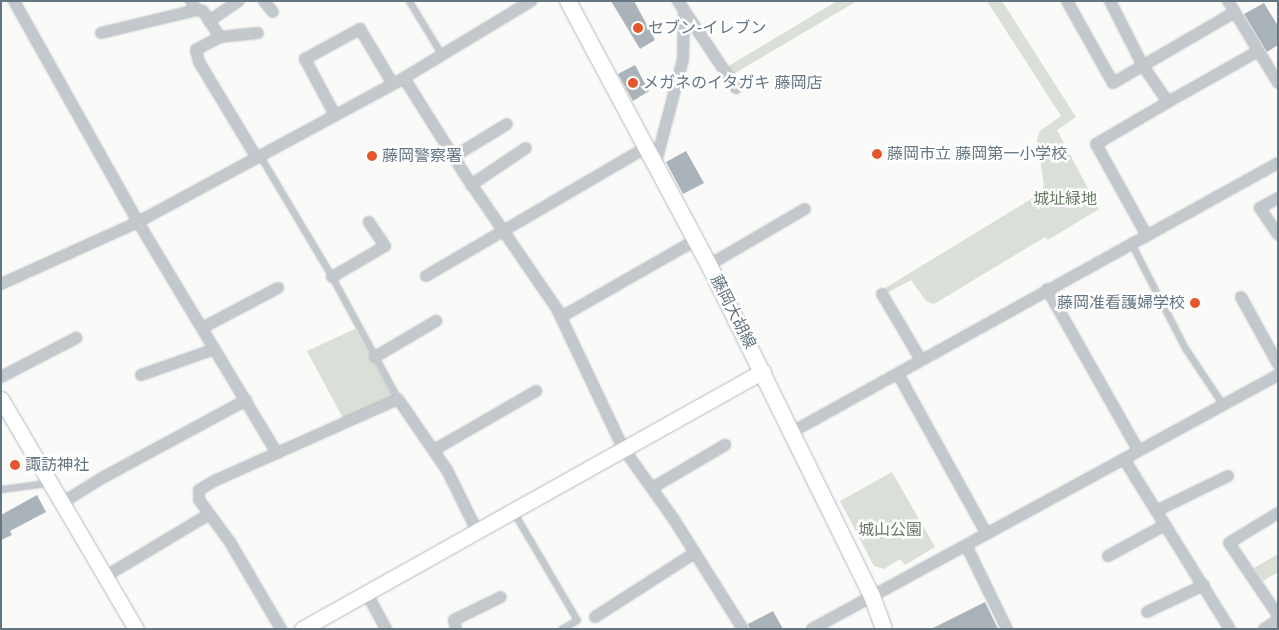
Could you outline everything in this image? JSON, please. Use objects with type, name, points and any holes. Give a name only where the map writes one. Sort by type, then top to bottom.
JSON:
[{"type":"main road","name":"藤岡大胡線","points":[[568,1],[656,162],[763,371],[872,596],[884,629]]},
{"type":"street","points":[[14,1],[138,222],[278,453]]},
{"type":"street","points":[[210,21],[239,1]]},
{"type":"street","points":[[264,1],[273,12]]},
{"type":"street","points":[[1,284],[138,222],[404,78],[531,1]]},
{"type":"street","points":[[1067,1],[1113,83],[1143,66],[1234,6],[1278,83]]},
{"type":"street","points":[[1110,1],[1143,66],[1168,102]]},
{"type":"street","points":[[101,33],[194,5],[203,12],[220,37]]},
{"type":"street","points":[[681,6],[736,88]]},
{"type":"street","points":[[656,162],[683,59],[681,6]]},
{"type":"street","points":[[335,115],[305,59],[360,29],[392,84]]},
{"type":"street","points":[[258,33],[220,37],[196,50],[199,62],[258,157]]},
{"type":"street","points":[[1147,236],[1096,144],[1258,51]]},
{"type":"street","points":[[404,78],[471,185],[561,317],[623,448],[652,488],[743,629]]},
{"type":"street","points":[[453,157],[507,124]]},
{"type":"street","points":[[426,276],[647,147]]},
{"type":"street","points":[[471,185],[526,148]]},
{"type":"street","points":[[792,432],[1047,289],[1132,245],[1278,163]]},
{"type":"street","points":[[1278,198],[1260,208],[1278,234]]},
{"type":"street","points":[[709,265],[805,209]]},
{"type":"street","points":[[332,277],[385,246],[369,222]]},
{"type":"street","points":[[561,317],[696,240]]},
{"type":"street","points":[[202,328],[278,288]]},
{"type":"street","points":[[1047,289],[1138,450]]},
{"type":"street","points":[[882,294],[921,360]]},
{"type":"street","points":[[1241,297],[1278,364]]},
{"type":"street","points":[[375,356],[436,321]]},
{"type":"street","points":[[1,376],[76,338]]},
{"type":"street","points":[[142,374],[215,349]]},
{"type":"street","points":[[302,629],[763,371]]},
{"type":"street","points":[[898,374],[986,533]]},
{"type":"street","points":[[812,629],[1277,376]]},
{"type":"street","points":[[434,450],[536,391]]},
{"type":"street","points":[[1,399],[136,629]]},
{"type":"street","points":[[281,629],[230,542],[208,515],[199,500],[199,490],[398,399],[434,450],[477,531]]},
{"type":"street","points":[[62,503],[102,478],[246,400]]},
{"type":"street","points":[[652,488],[725,445]]},
{"type":"street","points":[[1124,459],[1230,629]]},
{"type":"street","points":[[1156,511],[1228,476]]},
{"type":"street","points":[[1278,513],[1229,543],[1278,615]]},
{"type":"street","points":[[106,576],[208,515]]},
{"type":"street","points":[[1108,556],[1165,526]]},
{"type":"street","points":[[966,545],[1007,629]]},
{"type":"street","points":[[595,616],[693,554]]},
{"type":"street","points":[[1147,612],[1204,585]]},
{"type":"street","points":[[366,592],[386,629]]},
{"type":"street","points":[[456,629],[454,620],[501,597]]},
{"type":"street","points":[[1264,629],[1278,620]]},
{"type":"lane","points":[[409,1],[442,56]]},
{"type":"lane","points":[[258,157],[332,277],[398,399]]},
{"type":"lane","points":[[1132,245],[1185,348],[1223,405]]},
{"type":"lane","points":[[1,489],[50,482]]},
{"type":"lane","points":[[512,511],[577,620],[561,629]]},
{"type":"green space","points":[[837,1],[857,1],[732,75],[727,67]]},
{"type":"green space","name":"城址緑地","points":[[987,1],[1002,1],[1076,117],[1057,130],[1099,209],[1048,240],[1045,237],[934,304],[926,301],[911,280],[885,294],[882,290],[1041,193],[1044,185],[1037,139],[1040,131],[1061,116]]},
{"type":"green space","points":[[355,329],[394,397],[344,420],[307,351]]},
{"type":"green space","name":"城山公園","points":[[892,472],[935,547],[905,565],[900,559],[884,569],[874,566],[840,501]]},
{"type":"green space","points":[[1278,554],[1278,572],[1263,581],[1254,568]]},
{"type":"building","name":"セブン-イレブン","points":[[611,1],[634,1],[655,40],[640,49]]},
{"type":"building","points":[[1264,3],[1278,26],[1278,45],[1267,52],[1244,14]]},
{"type":"building","name":"メガネのイタガキ 藤岡店","points":[[635,65],[649,91],[633,101],[618,74]]},
{"type":"building","points":[[686,151],[704,183],[683,194],[666,162]]},
{"type":"building","points":[[37,495],[46,512],[10,531],[12,535],[1,540],[1,515]]},
{"type":"building","points":[[985,602],[998,629],[931,629]]},
{"type":"building","points":[[773,611],[783,629],[750,629],[748,624]]},
{"type":"place","name":"セブン-イレブン","points":[[638,28]]},
{"type":"place","name":"メガネのイタガキ 藤岡店","points":[[633,83]]},
{"type":"place","name":"藤岡市立 藤岡第一小学校","points":[[877,154]]},
{"type":"place","name":"藤岡警察署","points":[[372,156]]},
{"type":"place","name":"藤岡准看護婦学校","points":[[1195,303]]},
{"type":"place","name":"諏訪神社","points":[[15,465]]}]
